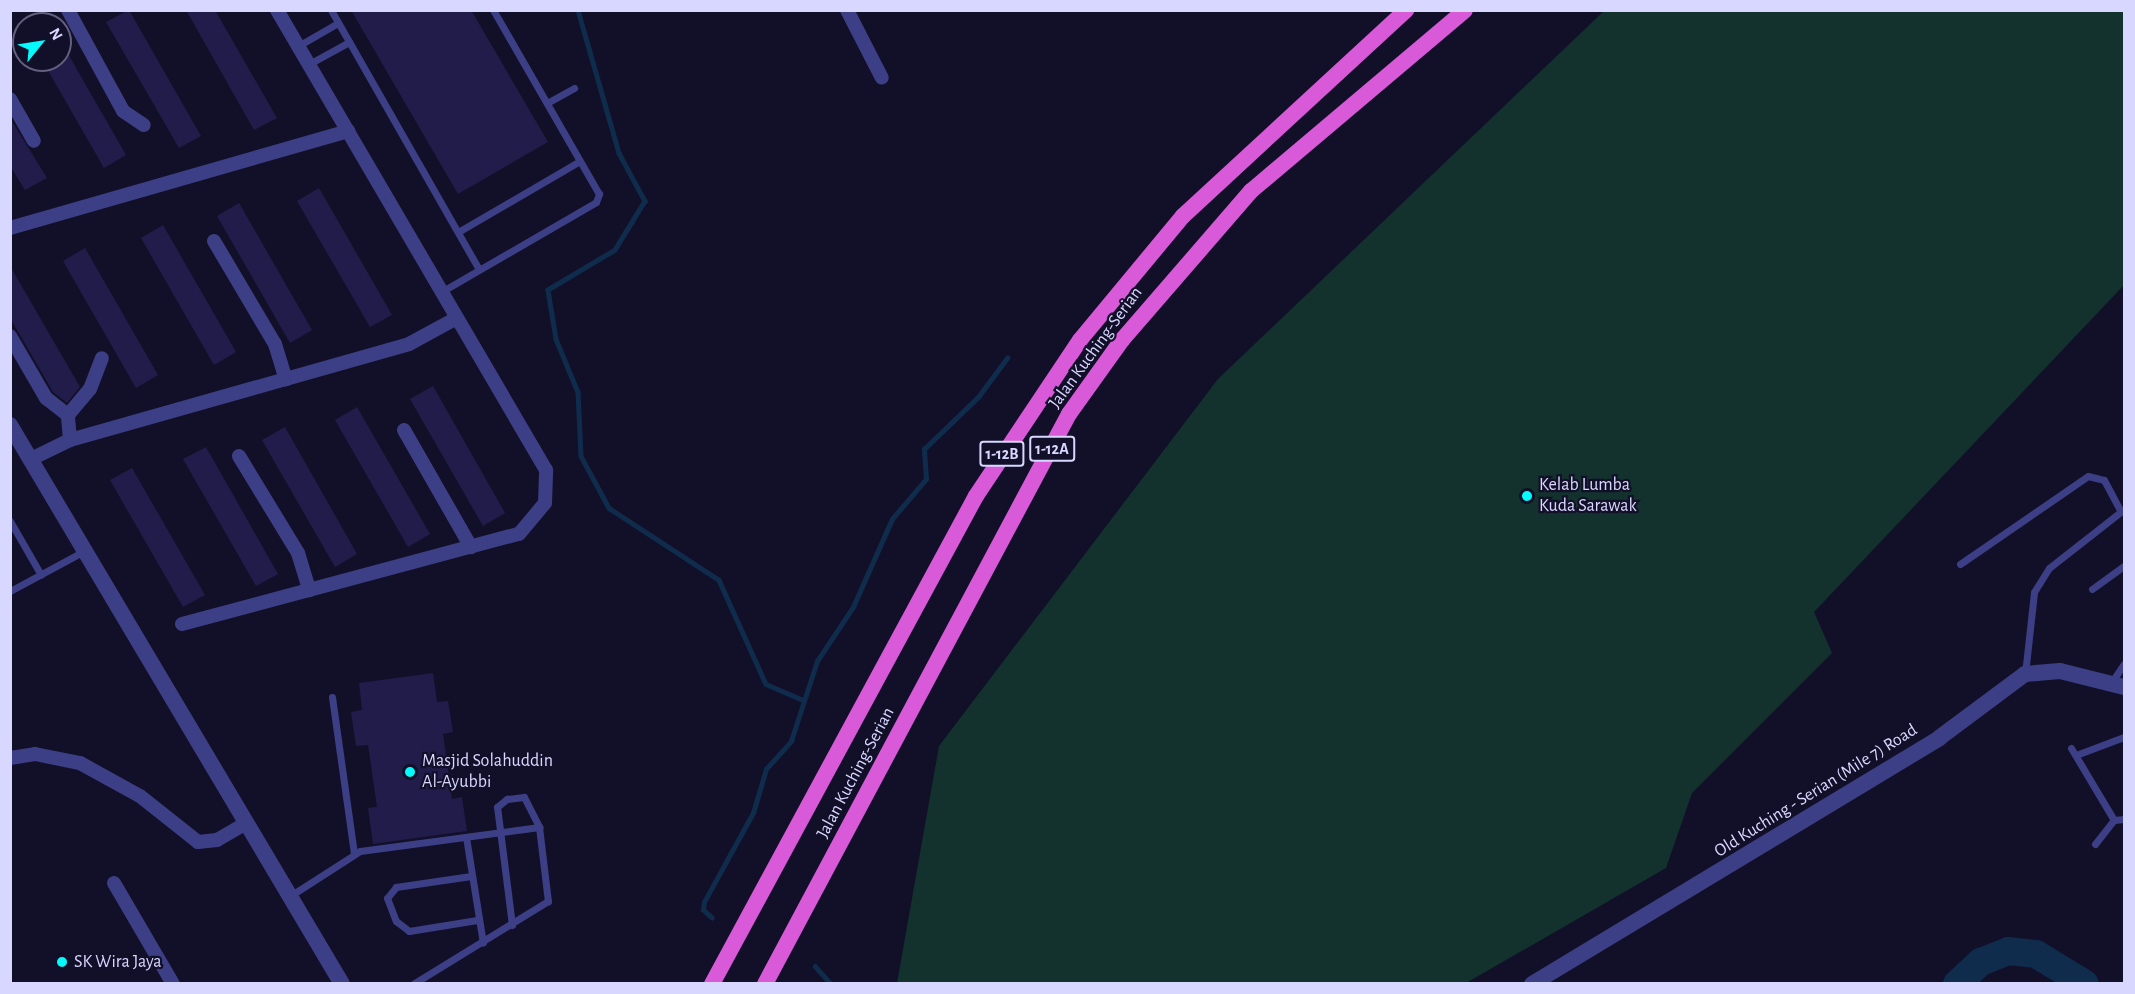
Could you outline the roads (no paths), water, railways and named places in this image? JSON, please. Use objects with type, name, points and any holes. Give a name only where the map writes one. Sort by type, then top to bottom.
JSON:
[{"type":"highway","name":"Jalan Kuching-Serian","points":[[712,984],[976,495],[1080,340],[1191,208],[1406,10]]},
{"type":"highway","name":"Jalan Kuching-Serian","points":[[765,984],[1069,414],[1122,340],[1251,192],[1465,10]]},
{"type":"street","points":[[68,10],[123,111],[144,125]]},
{"type":"street","points":[[182,624],[519,534],[544,503],[546,470],[455,319],[277,10]]},
{"type":"street","points":[[847,10],[882,78]]},
{"type":"street","points":[[10,99],[34,141]]},
{"type":"street","points":[[10,228],[348,131]]},
{"type":"street","points":[[214,241],[275,344],[286,379]]},
{"type":"street","points":[[31,459],[70,440],[409,344],[455,319]]},
{"type":"street","points":[[10,336],[46,398],[69,415]]},
{"type":"street","points":[[70,440],[69,415],[90,390],[102,358]]},
{"type":"street","points":[[10,425],[342,984]]},
{"type":"street","points":[[404,430],[471,547]]},
{"type":"street","points":[[239,456],[298,553],[309,590]]},
{"type":"street","points":[[2025,674],[2060,671],[2118,685]]},
{"type":"street","name":"Old Kuching - Serian (Mile 7) Road","points":[[1532,984],[1939,738],[2025,674]]},
{"type":"street","points":[[10,758],[35,754],[80,763],[140,796],[198,842],[217,840],[245,824]]},
{"type":"street","points":[[114,883],[173,984]]},
{"type":"lane","points":[[332,10],[479,269]]},
{"type":"lane","points":[[440,292],[596,202],[599,194],[493,10]]},
{"type":"lane","points":[[298,46],[338,23]]},
{"type":"lane","points":[[309,64],[349,42]]},
{"type":"lane","points":[[547,103],[573,88]]},
{"type":"lane","points":[[458,232],[580,161]]},
{"type":"lane","points":[[1960,564],[2088,476],[2104,480],[2123,510],[2049,568],[2034,592],[2025,674]]},
{"type":"lane","points":[[10,521],[41,575]]},
{"type":"lane","points":[[11,591],[86,550]]},
{"type":"lane","points":[[2092,589],[2124,566]]},
{"type":"lane","points":[[2118,685],[2124,664]]},
{"type":"lane","points":[[333,697],[354,852]]},
{"type":"lane","points":[[2076,755],[2124,737]]},
{"type":"lane","points":[[2071,747],[2114,820]]},
{"type":"lane","points":[[413,984],[512,925],[550,897],[538,827],[524,797],[507,799],[497,807],[512,925]]},
{"type":"lane","points":[[2096,844],[2114,820],[2124,819]]},
{"type":"lane","points":[[290,896],[354,852],[538,827]]},
{"type":"lane","points":[[466,837],[477,920],[483,943]]},
{"type":"lane","points":[[471,876],[396,887],[387,898],[396,921],[409,931],[477,920]]},
{"type":"waterway","points":[[578,10],[619,153],[645,201],[615,250],[548,290],[556,339],[578,392],[581,456],[609,508],[719,580],[766,684],[803,700]]},
{"type":"waterway","points":[[712,918],[703,910],[704,902],[753,813],[766,769],[791,741],[817,661],[853,607],[892,519],[926,479],[924,449],[978,397],[1007,358]]},
{"type":"waterway","points":[[1957,984],[1981,962],[2008,951],[2036,954],[2085,984]]},
{"type":"waterway","points":[[815,966],[831,984]]},
{"type":"place","name":"Kelab Lumba Kuda Sarawak","points":[[1527,496]]},
{"type":"place","name":"Masjid Solahuddin Al-Ayubbi","points":[[410,772]]},
{"type":"place","name":"SK Wira Jaya","points":[[62,962]]}]
